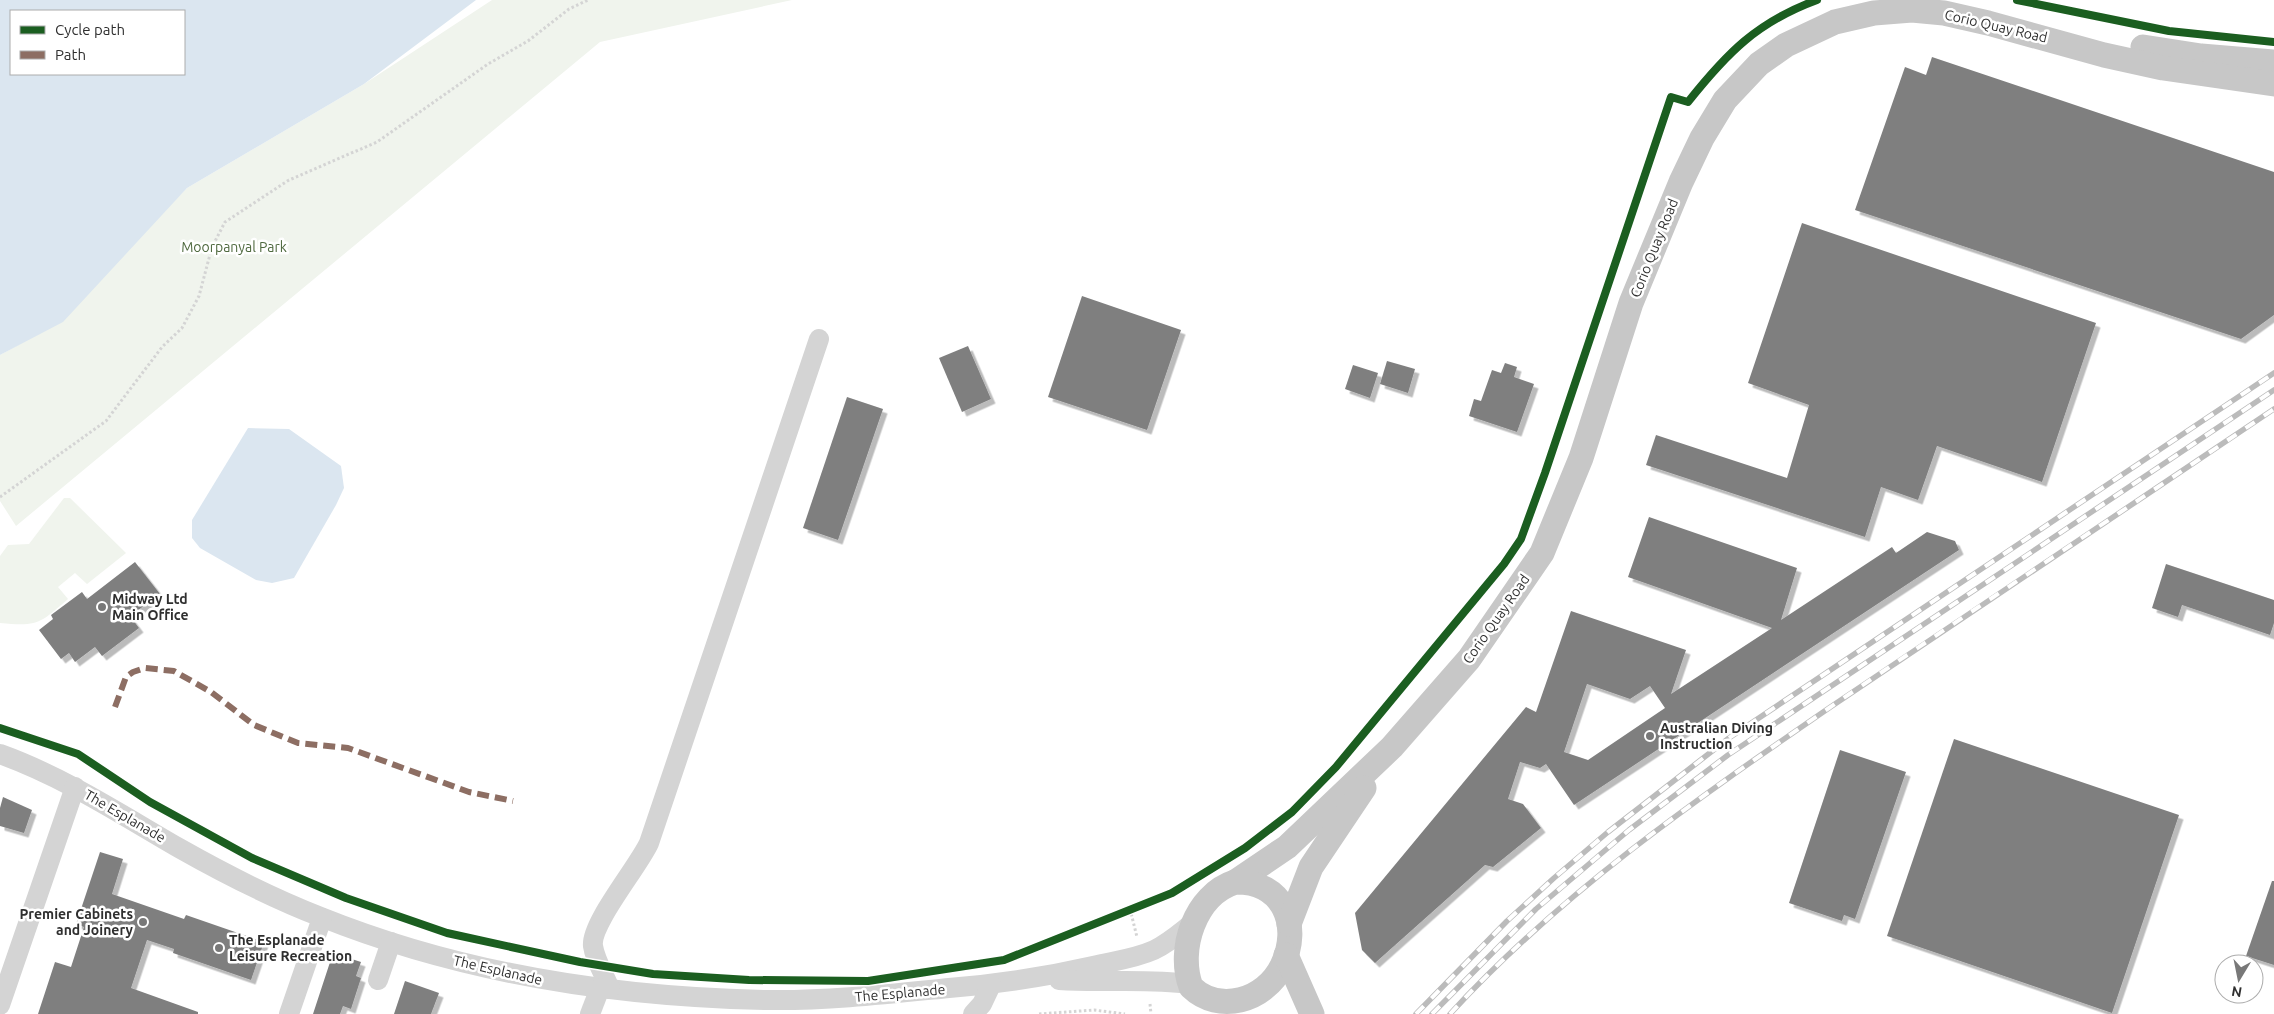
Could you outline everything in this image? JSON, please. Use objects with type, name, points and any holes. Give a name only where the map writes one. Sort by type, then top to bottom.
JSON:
[{"type":"main road","name":"Corio Quay Road","points":[[1631,303],[1645,240],[1670,175],[1695,122],[1717,88],[1747,56],[1776,34],[1825,11],[1865,0]]},
{"type":"main road","name":"Corio Quay Road","points":[[1951,0],[2134,45],[2201,56],[2274,62]]},
{"type":"main road","name":"Corio Quay Road","points":[[1235,882],[1287,847],[1392,747],[1469,659],[1542,553],[1581,458],[1631,303],[1680,182],[1702,138],[1725,100],[1747,74],[1770,55],[1804,36],[1835,22],[1891,11],[1944,13],[2129,61],[2191,73],[2274,84]]},
{"type":"main road","name":"Corio Quay Road","points":[[1289,924],[1311,866],[1392,747]]},
{"type":"main road","points":[[1190,985],[1200,996],[1214,1003],[1241,1008],[1280,971],[1286,955],[1289,924],[1284,908],[1273,893],[1256,884],[1235,882],[1213,894],[1195,921],[1188,947],[1190,1014]]},
{"type":"main road","points":[[1286,955],[1312,1014]]},
{"type":"street","points":[[590,1014],[605,989],[594,951],[593,938],[606,912],[642,858],[649,843],[819,339]]},
{"type":"street","name":"The Esplanade","points":[[0,754],[75,787],[236,879],[322,918],[391,942],[509,973],[605,989],[682,996],[769,1000],[857,997],[991,985],[1039,978],[1142,955],[1165,944],[1195,921]]},
{"type":"street","points":[[0,1005],[75,787]]},
{"type":"street","points":[[289,1014],[322,918]]},
{"type":"street","points":[[378,980],[391,942]]},
{"type":"street","name":"The Esplanade","points":[[1039,978],[1098,982],[1161,980],[1190,985]]},
{"type":"street","points":[[973,1014],[982,1004],[991,985]]},
{"type":"path","points":[[0,497],[106,421],[162,347],[182,328],[199,296],[212,247],[226,222],[289,180],[377,142],[488,64],[528,41],[569,10],[588,0]]},
{"type":"path","points":[[1122,913],[1139,906]]},
{"type":"path","points":[[1130,909],[1140,947]]},
{"type":"path","points":[[1150,1004],[1151,1014]]},
{"type":"path","points":[[1039,1014],[1052,1011],[1094,1010],[1125,1014]]},
{"type":"green space","name":"Moorpanyal Park","points":[[492,0],[792,0],[600,42],[16,526],[0,501],[0,355],[51,327],[187,188],[364,84]]},
{"type":"green space","points":[[64,498],[70,498],[126,553],[87,584],[75,573],[58,587],[68,599],[38,622],[23,624],[0,623],[0,556],[8,545],[29,544]]},
{"type":"shaded area","points":[[0,0],[476,0],[364,84],[187,188],[63,322],[0,355]]},
{"type":"shaded area","points":[[248,428],[289,429],[341,466],[344,488],[294,578],[272,583],[256,580],[200,548],[192,538],[192,520]]},
{"type":"building","points":[[1932,57],[2274,172],[2274,315],[2241,339],[1855,210],[1905,67],[1926,75]]},
{"type":"building","points":[[1802,223],[2096,323],[2042,482],[1937,446],[1918,500],[1881,487],[1865,537],[1646,465],[1656,435],[1787,478],[1809,405],[1748,383]]},
{"type":"building","points":[[1082,296],[1181,330],[1147,430],[1048,397]]},
{"type":"building","points":[[968,346],[991,399],[962,412],[939,358]]},
{"type":"building","points":[[1387,361],[1415,369],[1408,393],[1380,384]]},
{"type":"building","points":[[1505,363],[1517,367],[1514,377],[1534,384],[1517,432],[1469,416],[1474,399],[1481,401],[1492,370],[1501,373]]},
{"type":"building","points":[[1353,365],[1378,373],[1370,398],[1345,389]]},
{"type":"building","points":[[847,397],[883,409],[838,540],[803,528]]},
{"type":"building","points":[[1649,517],[1797,568],[1781,620],[1892,547],[1896,553],[1927,532],[1955,541],[1959,550],[1574,805],[1546,764],[1540,768],[1520,762],[1508,799],[1523,804],[1541,828],[1493,867],[1485,865],[1375,963],[1362,950],[1355,913],[1526,707],[1536,712],[1571,611],[1686,650],[1671,694],[1772,628],[1628,577]],"holes":[[[1587,684],[1630,699],[1650,686],[1665,708],[1588,760],[1564,752]]]},
{"type":"building","name":"Midway Ltd Main Office","points":[[135,562],[160,594],[130,616],[139,628],[102,656],[95,647],[75,662],[69,653],[61,659],[39,630],[53,619],[51,615],[82,592],[87,599]]},
{"type":"building","points":[[2166,564],[2274,600],[2274,623],[2270,635],[2182,605],[2178,617],[2152,608]]},
{"type":"building","points":[[1954,739],[2179,815],[2112,1013],[1887,936]]},
{"type":"building","points":[[1840,750],[1906,772],[1855,919],[1844,915],[1842,921],[1789,903]]},
{"type":"building","points":[[3,797],[32,810],[24,833],[0,826],[0,808]]},
{"type":"building","points":[[100,852],[123,859],[112,894],[184,919],[186,915],[264,942],[251,980],[173,953],[174,949],[147,940],[131,988],[198,1012],[198,1014],[38,1014],[55,962],[71,967],[84,927],[76,924]]},
{"type":"building","points":[[2272,881],[2274,881],[2274,965],[2264,962],[2264,954],[2247,954]]},
{"type":"building","points":[[333,953],[361,962],[356,976],[361,978],[351,1009],[343,1006],[340,1014],[313,1014]]},
{"type":"building","points":[[405,981],[439,993],[431,1014],[394,1014]]},
{"type":"railway","points":[[1416,1014],[1507,921],[1554,878],[1608,832],[1729,738],[2274,373]]},
{"type":"railway","points":[[1432,1014],[1536,909],[1629,830],[1728,755],[2274,390]]},
{"type":"railway","points":[[1450,1014],[1537,928],[1631,850],[1679,814],[1829,708],[2274,409]]},
{"type":"marked path","points":[[115,707],[126,677],[133,672],[145,668],[174,671],[211,692],[254,725],[298,743],[348,748],[469,792],[513,801]]},
{"type":"cycle path","points":[[0,728],[78,754],[150,802],[252,858],[346,898],[447,933],[580,962],[653,974],[749,980],[868,981],[1004,960],[1172,893],[1245,848],[1292,812],[1336,767],[1504,564],[1521,539],[1545,473],[1671,97],[1688,102],[1716,68],[1760,29],[1777,18],[1817,0]]},
{"type":"cycle path","points":[[2017,0],[2169,31],[2274,42]]},
{"type":"place","name":"Midway Ltd Main Office","points":[[102,607]]},
{"type":"place","name":"Australian Diving Instruction","points":[[1650,736]]},
{"type":"place","name":"Premier Cabinets and Joinery","points":[[143,922]]},
{"type":"place","name":"The Esplanade Leisure Recreation","points":[[219,948]]}]
